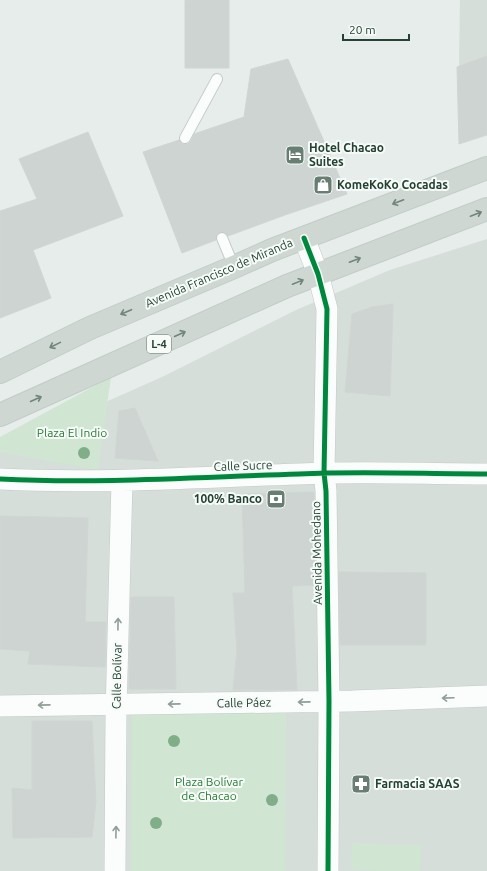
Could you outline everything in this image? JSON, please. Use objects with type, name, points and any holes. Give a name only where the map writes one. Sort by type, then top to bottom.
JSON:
[{"type":"main road","name":"Avenida Francisco de Miranda","points":[[0,372],[90,328],[272,250],[487,168]]},
{"type":"main road","name":"L-4","points":[[0,415],[287,286],[487,209]]},
{"type":"street","name":"Avenida Mohedano","points":[[304,238],[318,274],[328,309],[324,474],[326,490],[329,701],[328,871]]},
{"type":"street","name":"Calle Sucre","points":[[0,478],[30,480],[122,480],[345,473],[487,474]]},
{"type":"street","name":"Calle Bolívar","points":[[115,871],[122,480]]},
{"type":"street","name":"Calle Páez","points":[[0,706],[329,701],[487,696]]},
{"type":"lane","points":[[185,138],[217,79]]},
{"type":"lane","points":[[222,238],[234,267]]},
{"type":"shaded area","points":[[460,0],[487,0],[487,124],[458,132]]},
{"type":"shaded area","points":[[487,239],[487,871],[0,871],[0,449],[162,377],[296,310],[390,270]]},
{"type":"green space","name":"Plaza El Indio","points":[[111,377],[98,470],[0,452],[0,437]]},
{"type":"green space","name":"Plaza Bolívar de Chacao","points":[[132,705],[286,707],[285,871],[131,871]]},
{"type":"green space","points":[[352,843],[421,845],[420,871],[351,870]]},
{"type":"building","points":[[185,0],[229,0],[229,68],[185,68]]},
{"type":"building","points":[[487,56],[487,135],[459,144],[457,67]]},
{"type":"building","points":[[288,59],[347,194],[228,236],[226,233],[220,232],[217,234],[216,240],[182,253],[143,152],[179,140],[182,144],[188,144],[194,134],[244,117],[251,69]]},
{"type":"building","points":[[88,132],[123,216],[33,250],[51,298],[0,318],[0,211],[37,199],[19,159]]},
{"type":"building","points":[[393,304],[390,396],[345,392],[352,314],[372,307]]},
{"type":"building","points":[[135,408],[158,461],[115,458],[119,411]]},
{"type":"building","points":[[314,492],[315,585],[292,586],[297,690],[233,690],[237,650],[233,593],[245,593],[242,494]]},
{"type":"building","points":[[0,516],[88,518],[85,622],[106,622],[105,667],[28,664],[30,651],[0,649]]},
{"type":"building","points":[[339,572],[426,573],[426,645],[340,645]]},
{"type":"building","points":[[131,597],[174,597],[176,689],[129,689]]},
{"type":"building","points":[[32,721],[92,721],[96,801],[92,837],[13,838],[12,788],[32,790]]},
{"type":"cycle path","points":[[304,238],[318,274],[327,309],[324,473],[326,491],[329,701],[328,871]]},
{"type":"cycle path","points":[[0,479],[75,481],[323,473],[487,474]]},
{"type":"place","name":"Hotel Chacao Suites","points":[[295,155]]},
{"type":"place","name":"KomeKoKo Cocadas","points":[[323,185]]},
{"type":"place","name":"100% Banco","points":[[276,499]]},
{"type":"place","name":"Farmacia SAAS","points":[[361,784]]}]
